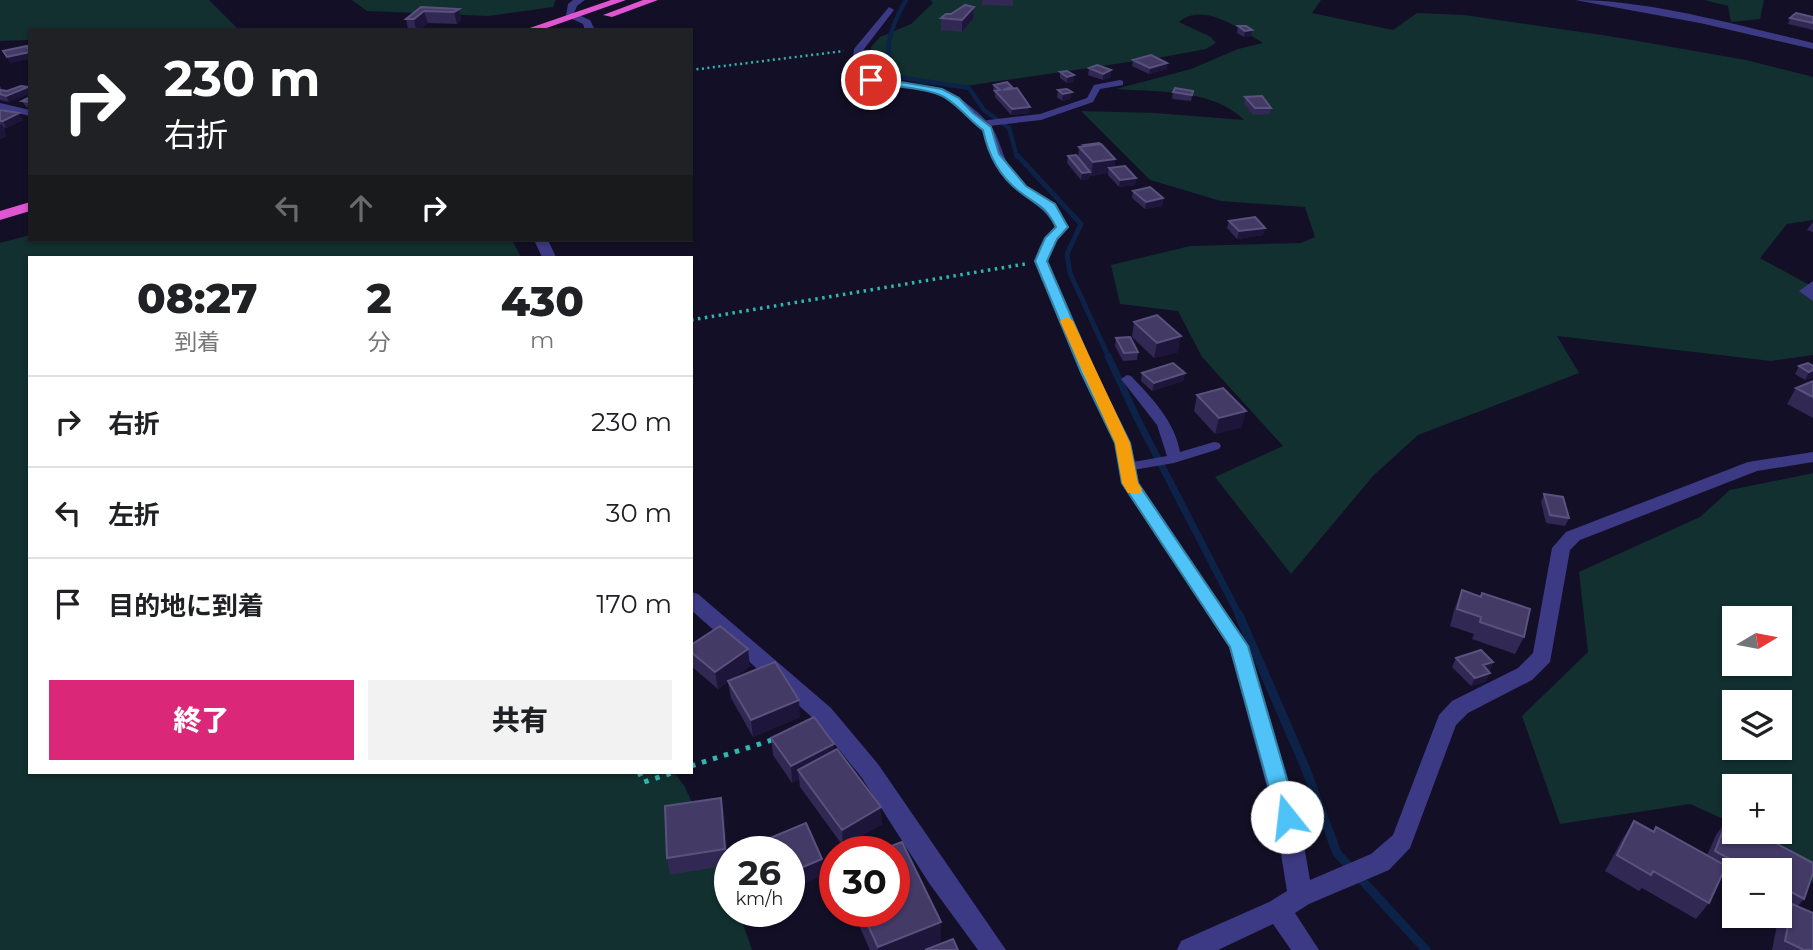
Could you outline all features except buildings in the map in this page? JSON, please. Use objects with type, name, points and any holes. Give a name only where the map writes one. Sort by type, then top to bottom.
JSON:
[{"type":"highway","points":[[535,28],[621,0]]},
{"type":"highway","points":[[588,26],[653,0]]},
{"type":"highway","points":[[0,203],[28,195]]},
{"type":"highway","points":[[0,216],[28,207]]},
{"type":"street","points":[[580,0],[570,8],[569,14],[588,26]]},
{"type":"street","points":[[1580,0],[1688,18],[1813,46]]},
{"type":"street","points":[[889,10],[859,50],[857,68],[862,74],[883,83],[942,92],[956,100],[985,123],[993,154],[1022,188],[1051,206],[1062,227],[1051,238],[1041,261],[1088,372],[1123,443],[1130,483],[1238,646],[1287,817],[1300,896]]},
{"type":"street","points":[[0,106],[28,113]]},
{"type":"street","points":[[1190,950],[1278,910],[1300,896],[1380,862],[1402,841],[1447,721],[1460,707],[1525,674],[1543,656],[1562,548],[1573,536],[1754,466],[1813,457]]},
{"type":"street","points":[[693,601],[823,714],[870,771],[938,875],[993,950]]},
{"type":"street","points":[[1278,910],[1306,950]]},
{"type":"lane","points":[[985,123],[1041,117],[1090,100],[1097,87],[1120,83]]},
{"type":"lane","points":[[1813,284],[1805,290],[1813,299]]},
{"type":"lane","points":[[1126,379],[1147,400],[1163,425],[1171,461]]},
{"type":"lane","points":[[1127,467],[1171,461],[1214,446]]},
{"type":"path","points":[[693,70],[859,50]]},
{"type":"path","points":[[693,320],[1041,261]]},
{"type":"path","points":[[693,765],[779,737]]},
{"type":"path","points":[[640,774],[644,782],[669,774]]},
{"type":"green space","points":[[0,0],[209,0],[237,28],[28,28],[28,40],[0,41]]},
{"type":"green space","points":[[352,0],[556,0],[553,7],[489,16],[367,11]]},
{"type":"green space","points":[[930,0],[1321,0],[1312,13],[1393,30],[1417,13],[1464,15],[1609,36],[1746,60],[1813,77],[1813,220],[1787,224],[1760,258],[1813,287],[1813,355],[1771,361],[1557,336],[1579,373],[1418,435],[1373,476],[1291,574],[1215,477],[1283,446],[1202,357],[1178,311],[1120,304],[1111,265],[1190,246],[1301,243],[1315,237],[1305,207],[1221,201],[1150,180],[1081,111],[1244,120],[1232,110],[1201,97],[1116,89],[1191,69],[1238,49],[1263,43],[1222,20],[1200,15],[1189,16],[1179,22],[1211,37],[1216,43],[1206,49],[1163,57],[966,86],[923,84],[873,70],[871,47],[880,37],[911,24],[933,3]]},
{"type":"green space","points":[[1704,0],[1764,0],[1760,19],[1731,22],[1728,6]]},
{"type":"green space","points":[[28,236],[28,242],[513,242],[520,256],[28,256],[28,774],[675,774],[685,787],[714,853],[714,927],[744,927],[752,950],[0,950],[0,243]]},
{"type":"green space","points":[[1813,473],[1813,882],[1792,858],[1775,844],[1792,844],[1792,774],[1722,774],[1722,819],[1690,804],[1560,824],[1522,716],[1588,652],[1579,572],[1700,517],[1730,490]]},
{"type":"waterway","points":[[906,0],[892,29],[888,48],[892,68],[898,77],[969,88],[984,110],[1009,128],[1017,157]]},
{"type":"waterway","points":[[1017,155],[1081,224],[1067,254],[1070,273],[1109,358]]},
{"type":"waterway","points":[[1108,356],[1239,615]]},
{"type":"waterway","points":[[1239,615],[1305,767],[1337,853],[1426,950]]},
{"type":"slow traffic","points":[[1067,321],[1088,372],[1123,443],[1130,483],[1134,489]]},
{"type":"route","points":[[871,80],[942,92],[956,100],[969,116],[988,129],[993,154],[1022,188],[1051,206],[1062,227],[1051,238],[1041,261],[1088,372],[1123,443],[1130,483],[1238,646],[1287,817]]}]
